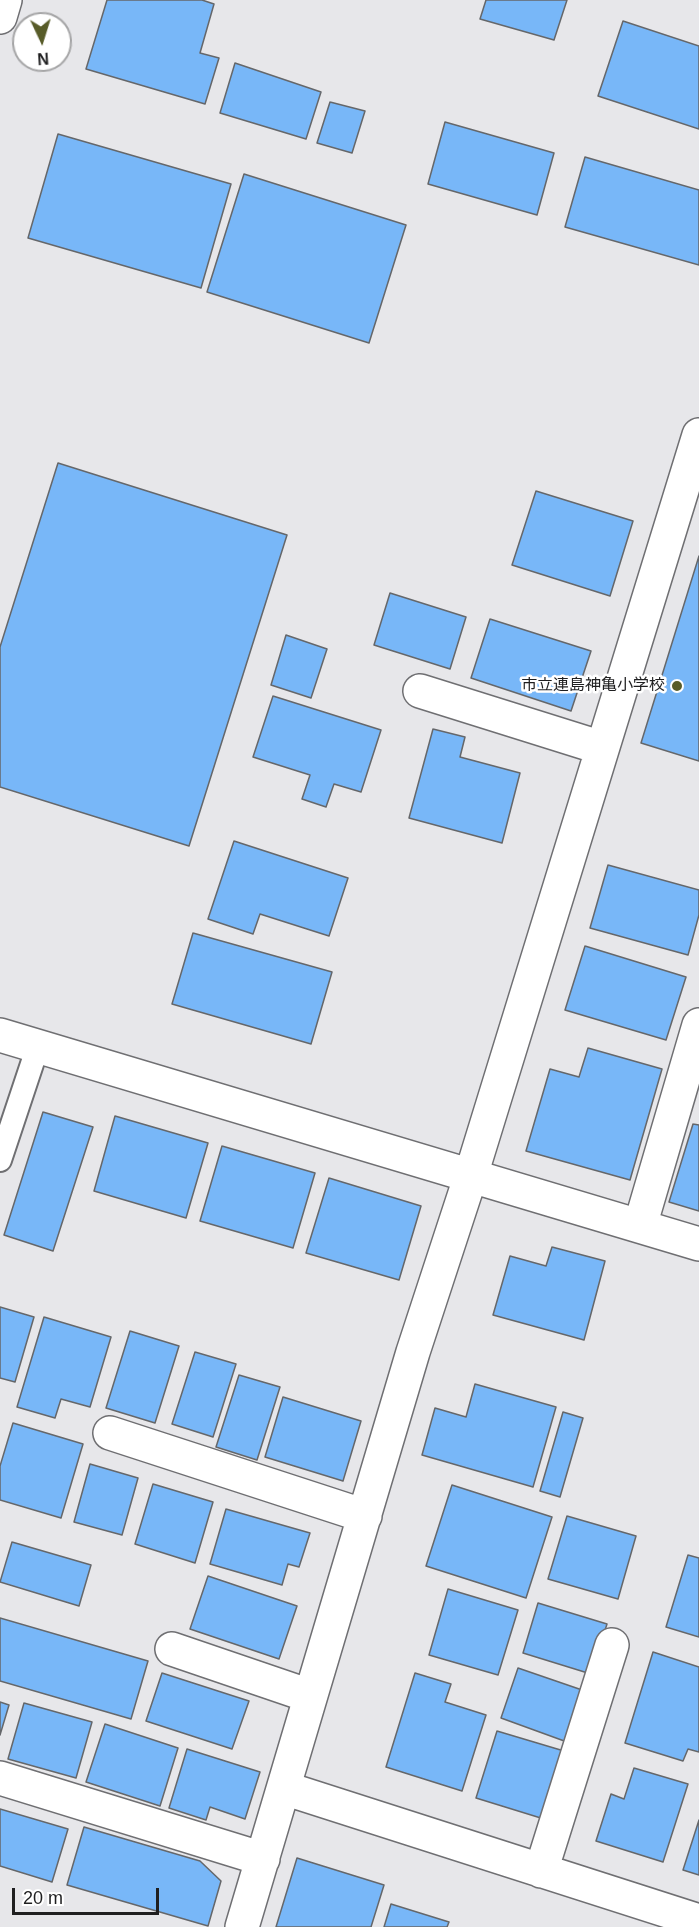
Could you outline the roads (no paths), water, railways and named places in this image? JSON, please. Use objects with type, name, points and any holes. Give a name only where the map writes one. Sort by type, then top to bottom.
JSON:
[{"type":"street","points":[[0,17],[5,0]]},
{"type":"street","points":[[242,1927],[413,1352],[471,1175],[699,435]]},
{"type":"street","points":[[420,691],[602,748]]},
{"type":"street","points":[[640,1226],[699,1025]]},
{"type":"street","points":[[0,1035],[699,1244]]},
{"type":"street","points":[[110,1433],[364,1516]]},
{"type":"street","points":[[541,1870],[612,1646]]},
{"type":"street","points":[[172,1649],[310,1696]]},
{"type":"street","points":[[0,1778],[263,1859]]},
{"type":"street","points":[[284,1788],[699,1921]]},
{"type":"lane","points":[[0,1160],[38,1047]]},
{"type":"place","name":"市立連島神亀小学校","points":[[677,686]]}]
